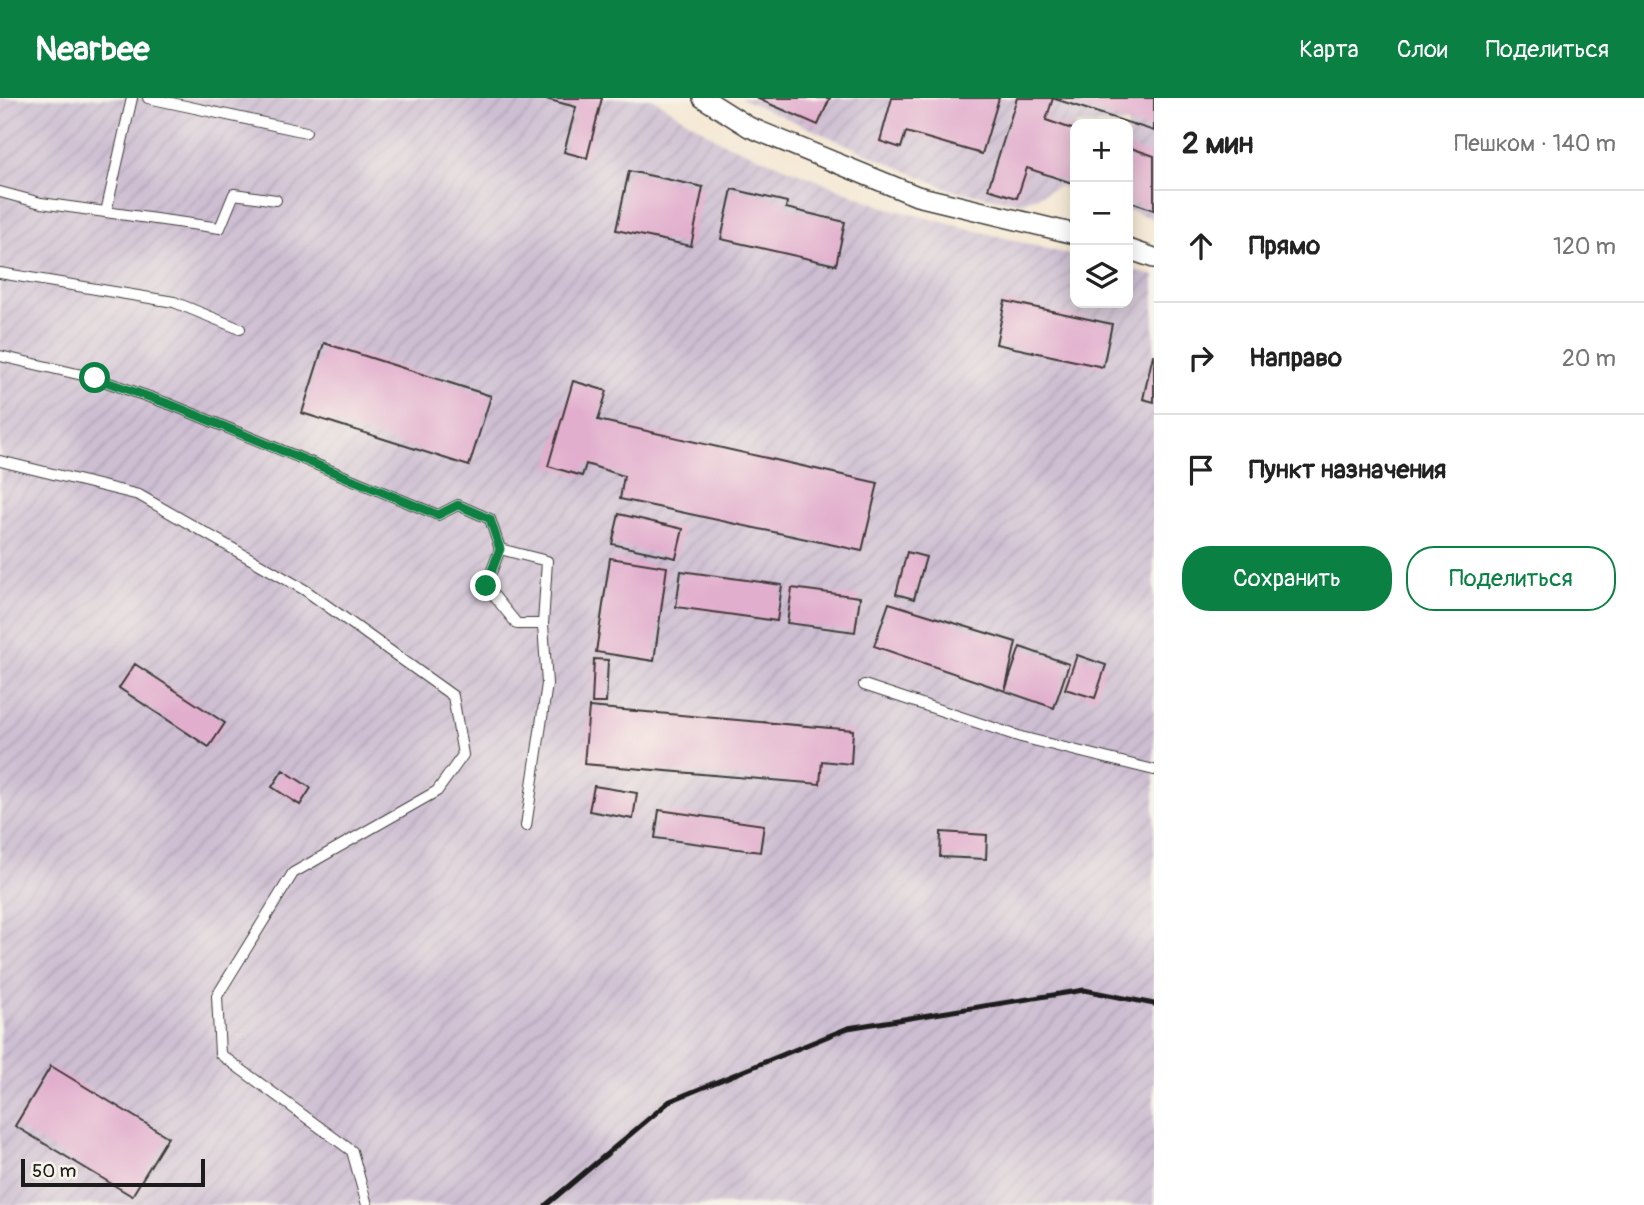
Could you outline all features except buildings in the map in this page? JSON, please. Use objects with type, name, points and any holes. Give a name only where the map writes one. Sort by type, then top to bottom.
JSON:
[{"type":"street","points":[[703,98],[749,127],[917,196],[1070,233]]},
{"type":"street","points":[[1133,251],[1154,258]]},
{"type":"lane","points":[[106,212],[132,98]]},
{"type":"lane","points":[[148,98],[306,132]]},
{"type":"lane","points":[[0,191],[41,203],[220,228],[234,194],[276,200]]},
{"type":"lane","points":[[0,273],[174,302],[240,329]]},
{"type":"lane","points":[[0,356],[95,378],[172,405],[438,515],[458,505],[490,519],[500,549],[486,586],[517,624],[543,624]]},
{"type":"lane","points":[[0,461],[139,495],[305,590],[453,696],[463,755],[437,791],[293,873],[217,996],[219,1054],[352,1151],[367,1205]]},
{"type":"lane","points":[[500,549],[547,561],[543,624],[547,684],[526,826]]},
{"type":"lane","points":[[864,685],[1021,737],[1154,770]]},
{"type":"shaded area","points":[[0,98],[652,98],[722,142],[884,207],[1070,255],[1070,308],[1133,308],[1133,270],[1154,276],[1154,1205],[0,1205]]},
{"type":"shaded area","points":[[740,98],[1154,98],[1154,219],[1133,212],[1133,119],[1070,119],[1070,190],[1060,186],[1021,203],[951,190]]},
{"type":"railway","points":[[546,1205],[670,1101],[848,1028],[1084,990],[1154,1004]]},
{"type":"route","points":[[95,378],[172,405],[438,515],[458,505],[490,519],[500,549],[486,586]]}]
